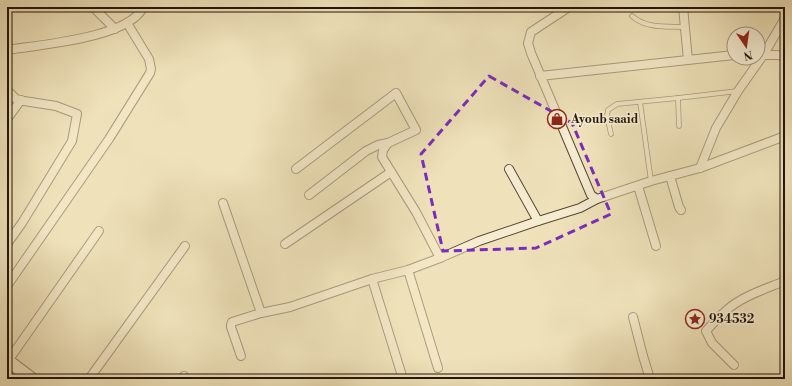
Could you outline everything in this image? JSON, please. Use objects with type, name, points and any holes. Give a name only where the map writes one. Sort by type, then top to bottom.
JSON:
[{"type":"main road","points":[[7,361],[32,379]]},
{"type":"street","points":[[93,7],[115,29]]},
{"type":"street","points":[[7,50],[97,35],[128,23],[137,16],[143,7]]},
{"type":"street","points":[[569,7],[535,28],[530,34],[528,43],[540,76],[591,195],[597,199]]},
{"type":"street","points":[[683,7],[688,60]]},
{"type":"street","points":[[766,46],[785,18]]},
{"type":"street","points":[[7,286],[109,139],[150,73],[151,68],[149,59],[128,23]]},
{"type":"street","points":[[766,54],[785,56]]},
{"type":"street","points":[[540,76],[726,56]]},
{"type":"street","points":[[700,168],[716,128],[754,66]]},
{"type":"street","points":[[7,90],[16,99],[56,106],[78,114],[72,140],[22,223],[7,244]]},
{"type":"street","points":[[296,169],[396,93],[416,130],[388,144],[378,145],[366,151],[309,195]]},
{"type":"street","points":[[7,118],[23,101]]},
{"type":"street","points":[[241,356],[231,327],[232,322],[261,313],[290,307],[372,279],[408,270],[479,241],[580,208],[597,199],[700,168],[785,136]]},
{"type":"street","points":[[388,144],[383,150],[382,157],[416,212],[440,258]]},
{"type":"street","points":[[509,169],[538,221]]},
{"type":"street","points":[[285,244],[391,172]]},
{"type":"street","points":[[670,176],[679,207],[682,210]]},
{"type":"street","points":[[638,186],[656,246]]},
{"type":"street","points":[[223,203],[261,313]]},
{"type":"street","points":[[7,361],[99,232]]},
{"type":"street","points":[[89,379],[185,246]]},
{"type":"street","points":[[408,270],[438,368]]},
{"type":"street","points":[[372,279],[403,379]]},
{"type":"street","points":[[734,365],[712,343],[706,331],[735,304],[753,294],[785,281]]},
{"type":"street","points":[[633,317],[650,379]]},
{"type":"lane","points":[[632,16],[648,25],[685,27]]},
{"type":"lane","points":[[611,134],[607,116],[608,110],[617,104],[738,91]]},
{"type":"lane","points":[[678,98],[679,126]]},
{"type":"lane","points":[[640,102],[652,182]]},
{"type":"highlighted area","points":[[489,76],[572,123],[611,214],[536,248],[443,251],[421,154]]},
{"type":"place","name":"Ayoub saaid","points":[[557,119]]},
{"type":"place","name":"934532","points":[[695,319]]}]
